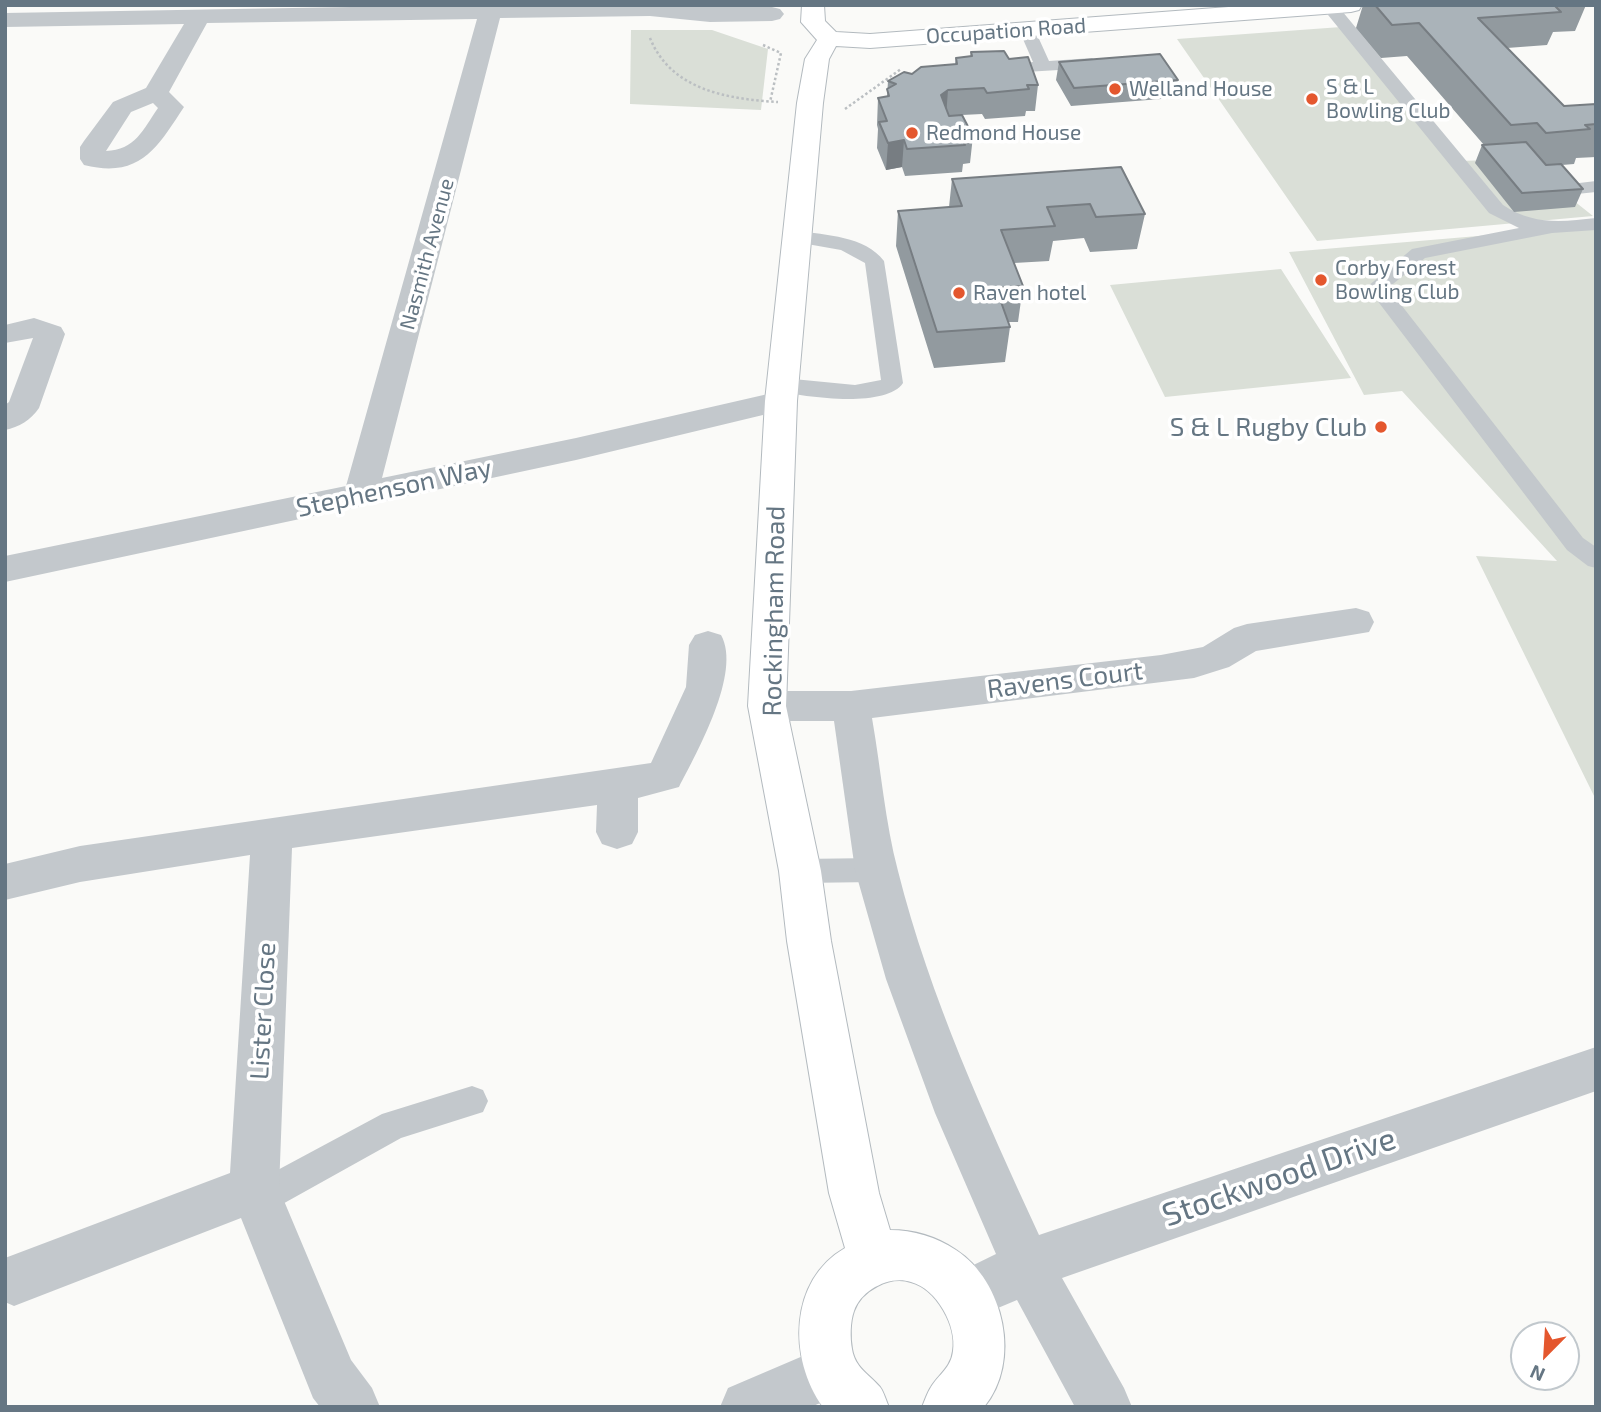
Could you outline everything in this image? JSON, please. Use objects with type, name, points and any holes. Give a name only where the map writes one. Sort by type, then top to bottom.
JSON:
[{"type":"street","points":[[813,5],[813,22],[829,39]]},
{"type":"street","name":"Occupation Road","points":[[829,39],[870,41],[1027,30],[1235,9],[1340,6]]},
{"type":"street","points":[[5,20],[480,10],[650,9],[710,15],[748,10],[772,14]]},
{"type":"street","name":"Nasmith Avenue","points":[[361,495],[480,10]]},
{"type":"street","points":[[156,93],[200,16]]},
{"type":"street","name":"Rockingham Road","points":[[829,39],[817,59],[810,106],[782,393],[767,706],[800,871],[809,942],[854,1193],[874,1259]]},
{"type":"street","points":[[5,334],[34,327],[50,334],[23,408],[5,420]]},
{"type":"street","name":"Stephenson Way","points":[[5,569],[576,449],[782,393]]},
{"type":"street","name":"Ravens Court","points":[[767,706],[851,706],[1194,664],[1216,657],[1247,638],[1356,622]]},
{"type":"street","points":[[5,882],[80,864],[272,834],[618,786],[665,776],[705,687],[708,645]]},
{"type":"street","points":[[851,706],[876,870],[908,979],[959,1113],[1026,1265],[1105,1407]]},
{"type":"street","points":[[617,832],[618,786]]},
{"type":"street","name":"Lister Close","points":[[272,834],[256,1194],[332,1379],[353,1407]]},
{"type":"street","name":"Stockwood Drive","points":[[967,1295],[993,1285],[1026,1265],[1596,1069]]},
{"type":"street","points":[[8,1284],[256,1194]]},
{"type":"street","points":[[747,1407],[846,1389],[823,1343],[827,1307],[840,1284],[860,1266],[874,1259],[909,1255],[925,1259],[948,1274],[967,1295],[978,1324],[980,1354],[971,1382],[957,1404]]},
{"type":"lane","points":[[1340,6],[1496,209],[1510,221],[1546,229]]},
{"type":"lane","points":[[1027,30],[1043,66]]},
{"type":"lane","points":[[976,71],[1110,62]]},
{"type":"lane","points":[[1577,188],[1596,186]]},
{"type":"lane","points":[[1596,224],[1546,229],[1419,253],[1377,287],[1575,544],[1596,559]]},
{"type":"lane","points":[[782,393],[865,391],[883,389],[892,383],[874,261],[864,251],[846,244],[797,237]]},
{"type":"lane","points":[[800,871],[876,870]]},
{"type":"lane","points":[[256,1194],[394,1125],[472,1101]]},
{"type":"path","points":[[650,9],[648,25],[652,46],[670,70],[688,82],[734,98],[844,110],[915,59],[934,50],[929,37]]},
{"type":"path","points":[[710,15],[710,20],[781,53],[770,102]]},
{"type":"shaded area","name":"S & L Bowling Club","points":[[1341,27],[1460,161],[1521,159],[1593,216],[1317,241],[1177,39]]},
{"type":"shaded area","points":[[631,30],[712,30],[768,49],[761,110],[630,104]]},
{"type":"shaded area","points":[[1596,226],[1596,800],[1476,556],[1557,561],[1402,391],[1364,395],[1289,252]]},
{"type":"shaded area","points":[[1281,269],[1351,378],[1165,397],[1110,285]]},
{"type":"building","points":[[1375,5],[1554,5],[1561,12],[1478,18],[1564,106],[1596,104],[1596,124],[1585,125],[1590,129],[1546,133],[1537,123],[1511,125],[1419,23],[1392,25]]},
{"type":"building","points":[[1004,51],[1009,59],[1028,57],[1038,85],[1027,85],[1029,89],[987,93],[984,88],[948,90],[941,95],[949,116],[962,115],[973,136],[961,137],[965,145],[907,149],[904,140],[888,143],[879,122],[887,121],[878,98],[889,96],[887,89],[896,84],[888,81],[904,72],[912,74],[921,67],[957,64],[956,58],[972,56],[971,52]]},
{"type":"building","points":[[1160,54],[1178,80],[1074,88],[1059,62]]},
{"type":"building","points":[[1526,142],[1546,165],[1561,164],[1583,189],[1522,193],[1482,145]]},
{"type":"building","points":[[1121,167],[1145,214],[1096,217],[1090,204],[1047,207],[1055,226],[1001,230],[1023,286],[996,288],[1010,327],[937,332],[898,211],[962,206],[952,179]]},
{"type":"place","name":"Welland House","points":[[1115,89]]},
{"type":"place","name":"S & L Bowling Club","points":[[1312,99]]},
{"type":"place","name":"Redmond House","points":[[912,133]]},
{"type":"place","name":"Corby Forest Bowling Club","points":[[1321,280]]},
{"type":"place","name":"Raven hotel","points":[[959,293]]},
{"type":"place","name":"S & L Rugby Club","points":[[1381,427]]}]
